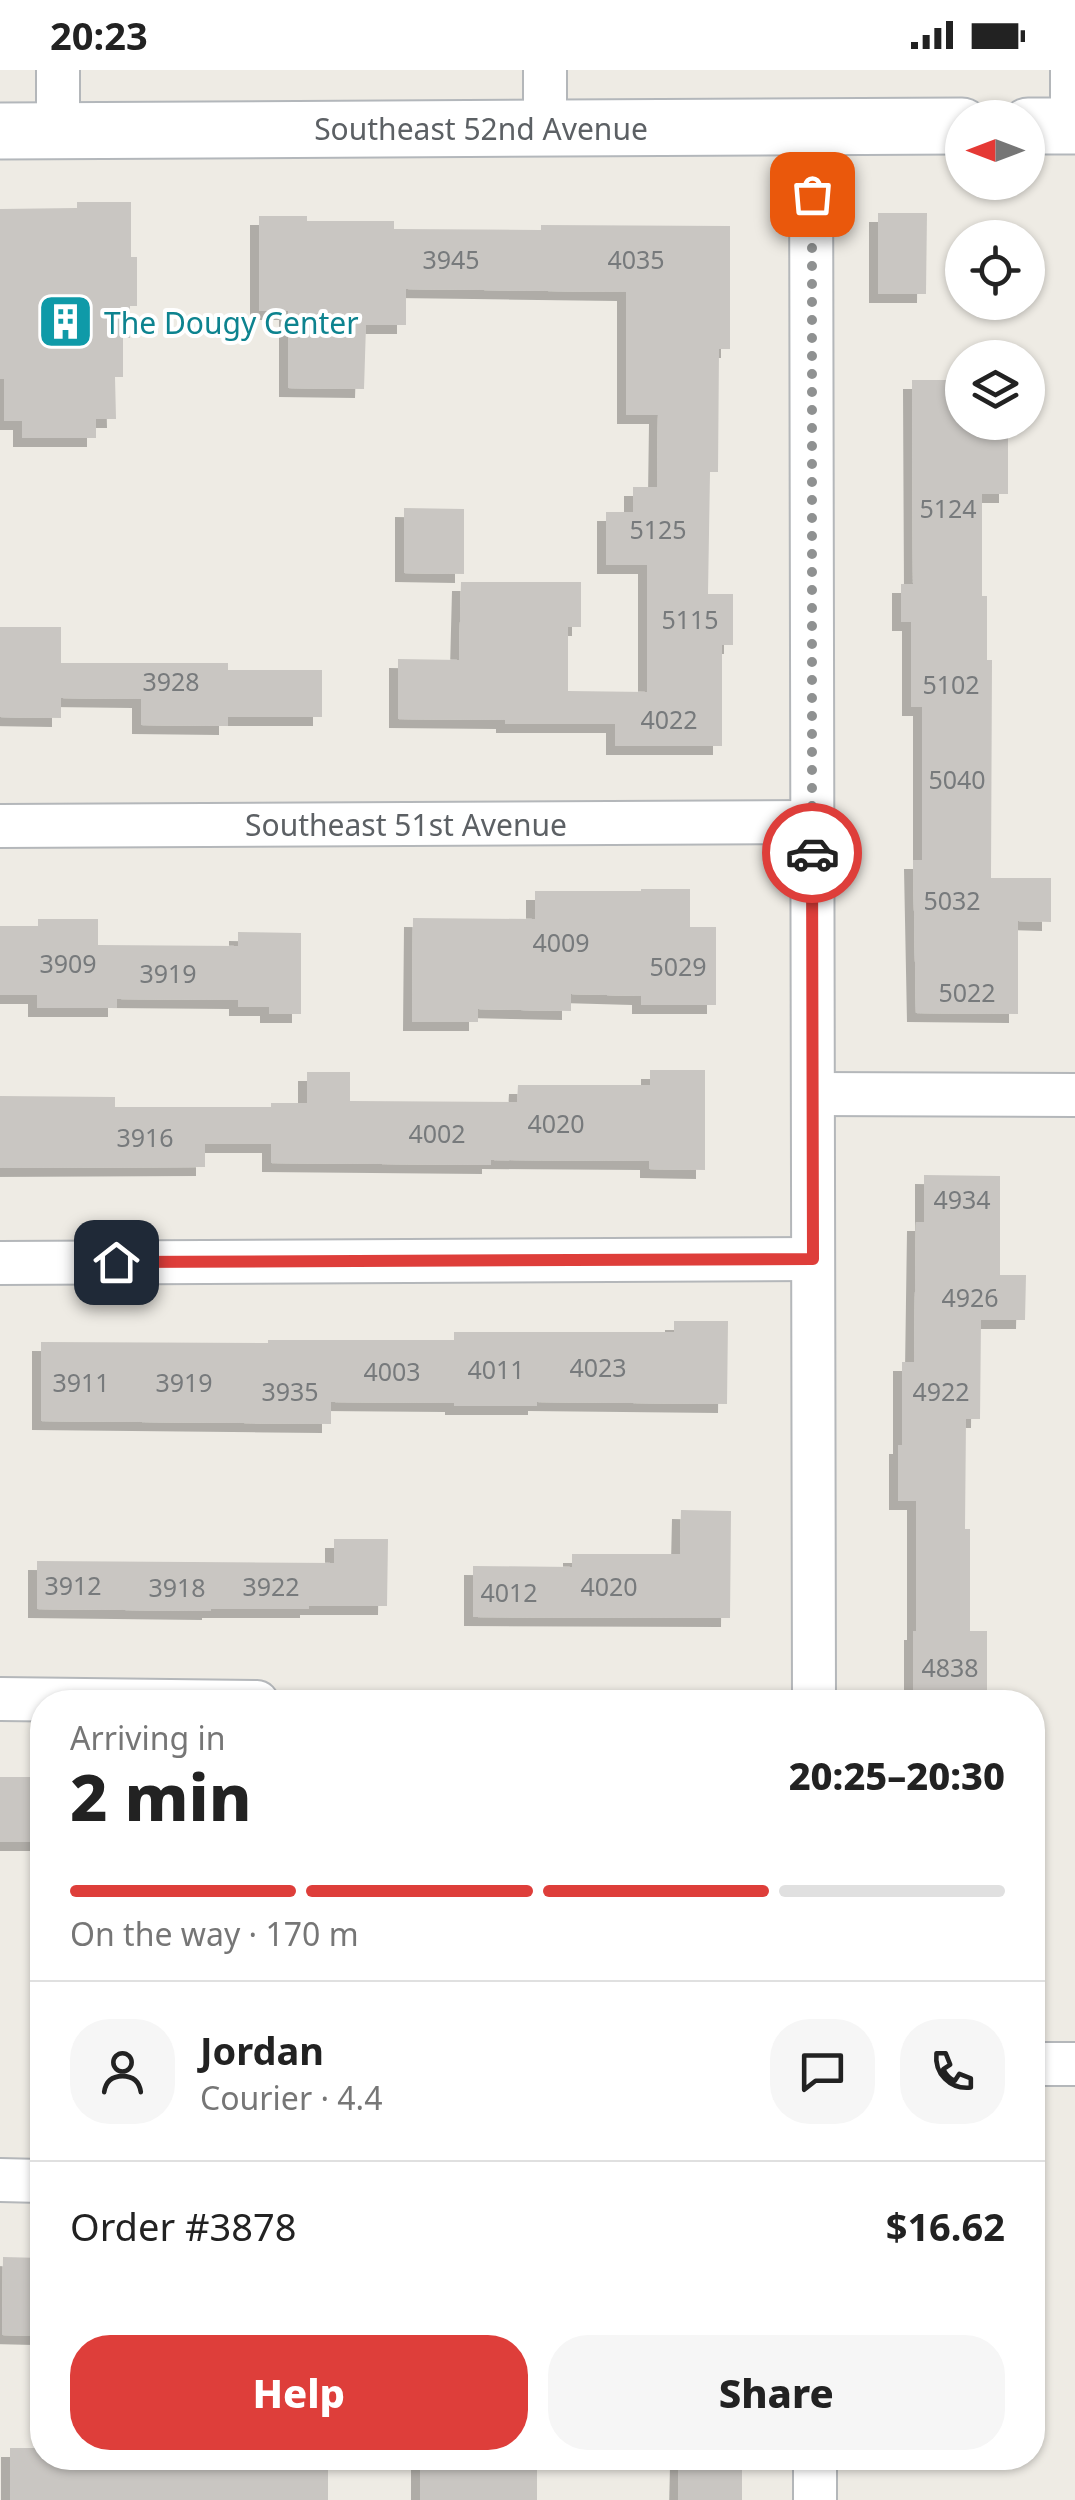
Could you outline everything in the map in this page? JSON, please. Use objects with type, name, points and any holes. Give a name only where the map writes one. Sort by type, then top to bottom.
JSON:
[{"type":"main road","name":"Southeast 52nd Avenue","points":[[0,131],[945,126]]},
{"type":"street","points":[[58,70],[58,130]]},
{"type":"street","points":[[545,70],[545,128]]},
{"type":"street","points":[[1058,127],[1072,70]]},
{"type":"street","points":[[812,126],[814,1690]]},
{"type":"street","name":"Southeast 51st Avenue","points":[[0,826],[812,822]]},
{"type":"street","points":[[813,1094],[1075,1095]]},
{"type":"street","points":[[0,1263],[813,1259]]},
{"type":"street","points":[[0,1699],[30,1699]]},
{"type":"street","points":[[1045,2064],[1075,2064]]},
{"type":"street","points":[[0,2180],[30,2181]]},
{"type":"street","points":[[815,2470],[815,2500]]},
{"type":"building","name":"The Dougy Center","points":[[77,202],[131,202],[131,257],[137,257],[137,306],[130,306],[130,338],[123,338],[123,377],[115,377],[116,419],[96,419],[96,438],[22,438],[22,421],[4,421],[4,379],[0,379],[0,209],[77,208]]},
{"type":"building","points":[[878,213],[927,213],[926,294],[878,294]]},
{"type":"building","points":[[259,216],[307,216],[307,221],[394,221],[394,229],[730,226],[730,349],[719,349],[718,472],[710,472],[708,594],[733,594],[733,645],[722,645],[722,746],[615,746],[615,724],[398,719],[398,659],[459,660],[461,582],[581,582],[581,627],[568,627],[568,691],[647,692],[647,565],[606,565],[606,512],[633,512],[633,487],[657,487],[658,415],[626,415],[626,292],[406,289],[406,325],[366,325],[364,389],[288,388],[288,311],[259,311]]},
{"type":"building","points":[[912,380],[945,380],[945,440],[1008,440],[1008,494],[982,494],[982,596],[987,596],[987,660],[992,660],[991,878],[1051,878],[1051,922],[1018,921],[1018,1014],[916,1013],[913,860],[922,860],[922,707],[911,707],[911,622],[901,622],[901,584],[913,584]]},
{"type":"building","points":[[404,508],[464,509],[464,574],[404,573]]},
{"type":"building","points":[[0,627],[61,627],[61,663],[228,663],[228,670],[322,670],[322,717],[228,717],[228,726],[141,725],[141,699],[61,698],[61,718],[0,717]]},
{"type":"building","points":[[690,889],[690,927],[716,927],[716,1005],[641,1005],[641,996],[571,994],[571,1011],[478,1009],[478,1022],[412,1022],[413,918],[535,919],[535,891]]},
{"type":"building","points":[[38,919],[98,919],[98,945],[238,946],[238,932],[301,933],[301,1014],[269,1014],[269,1007],[238,1007],[238,1000],[117,999],[117,1008],[37,1008],[37,995],[0,995],[0,926],[38,926]]},
{"type":"building","points":[[650,1070],[705,1070],[705,1170],[649,1169],[649,1161],[491,1160],[491,1165],[271,1163],[271,1144],[205,1144],[205,1167],[0,1168],[0,1096],[115,1097],[115,1107],[271,1107],[271,1103],[307,1103],[307,1072],[350,1072],[350,1101],[517,1102],[518,1085],[650,1085]]},
{"type":"building","points":[[924,1175],[1000,1176],[1000,1275],[1026,1275],[1025,1320],[981,1320],[980,1419],[966,1419],[965,1529],[970,1529],[970,1631],[987,1631],[987,1690],[913,1690],[916,1501],[898,1501],[898,1445],[902,1445],[902,1362],[914,1362],[916,1222],[924,1222]]},
{"type":"building","points":[[674,1321],[728,1321],[727,1404],[537,1402],[537,1406],[454,1406],[331,1402],[331,1424],[41,1421],[41,1342],[454,1340],[454,1332],[674,1332]]},
{"type":"building","points":[[681,1510],[731,1511],[730,1618],[473,1617],[473,1566],[572,1567],[572,1554],[680,1554]]},
{"type":"building","points":[[334,1539],[388,1539],[387,1606],[211,1611],[37,1609],[37,1561],[334,1563]]},
{"type":"building","points":[[0,1777],[30,1777],[30,1842],[0,1842]]},
{"type":"building","points":[[3,2257],[30,2258],[30,2336],[2,2335]]},
{"type":"building","points":[[10,2448],[30,2448],[30,2470],[328,2470],[328,2500],[10,2500]]},
{"type":"building","points":[[420,2470],[537,2470],[537,2500],[420,2500]]},
{"type":"building","points":[[679,2470],[742,2470],[742,2500],[678,2500]]},
{"type":"way so far","points":[[812,194],[812,853]]},
{"type":"place","name":"The Dougy Center","points":[[65,322]]},
{"type":"route","points":[[116,1262],[813,1259],[812,853]]}]
